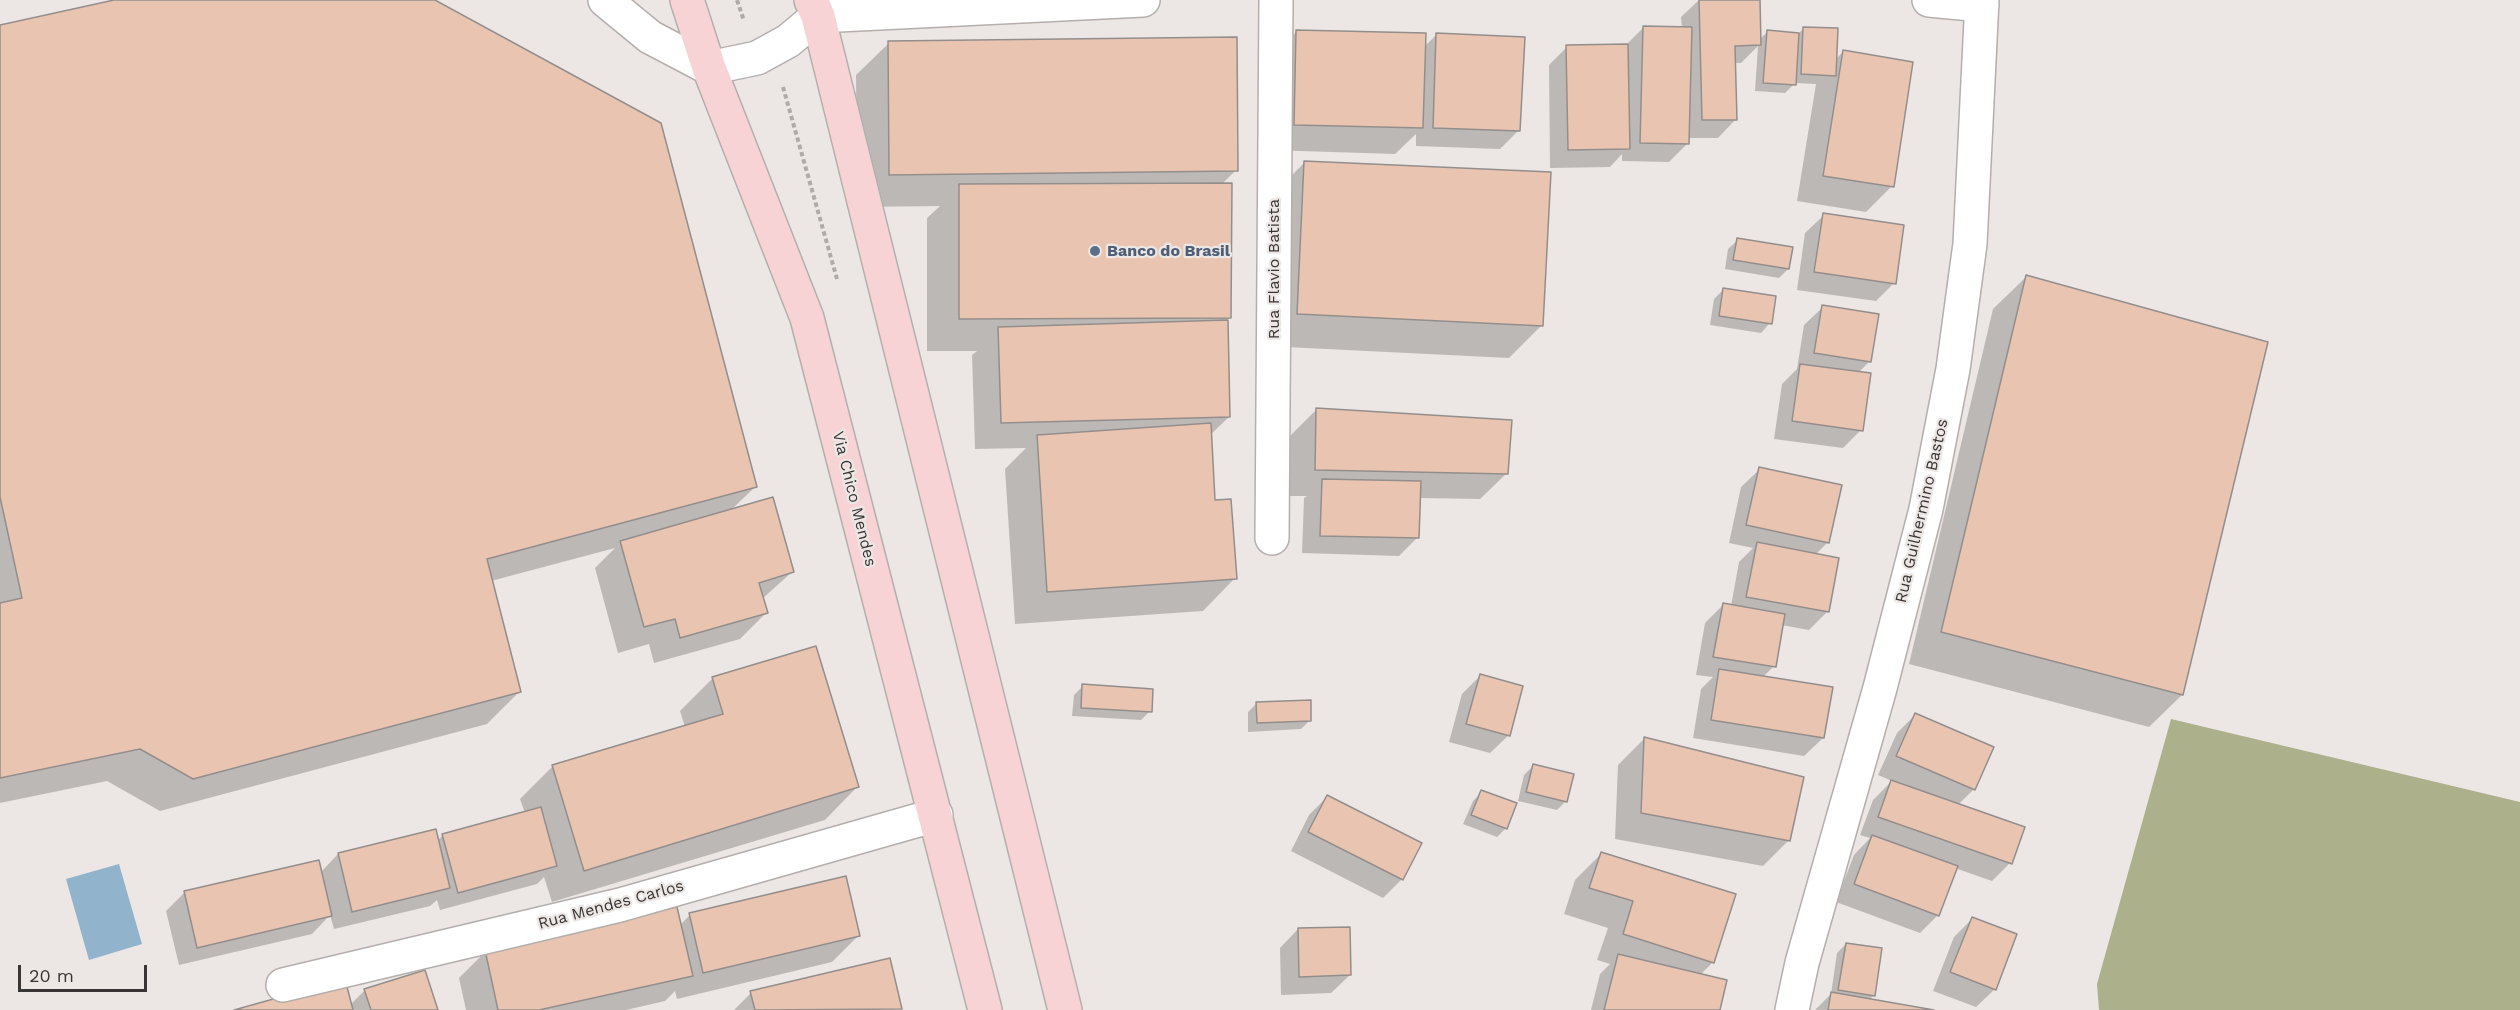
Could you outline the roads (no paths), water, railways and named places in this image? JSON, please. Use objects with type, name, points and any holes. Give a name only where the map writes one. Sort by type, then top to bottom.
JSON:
[{"type":"main road","name":"Via Chico Mendes","points":[[687,0],[709,68],[807,318],[985,1010]]},
{"type":"main road","points":[[814,8],[1065,1010]]},
{"type":"street","points":[[605,0],[650,37],[709,68],[757,58],[788,40],[814,8],[1143,0]]},
{"type":"street","name":"Rua Flavio Batista","points":[[1272,538],[1276,0]]},
{"type":"street","points":[[1929,0],[1982,2]]},
{"type":"street","name":"Rua Guilhermino Bastos","points":[[1792,1010],[1802,963],[1877,698],[1926,509],[1953,369],[1970,244],[1982,2]]},
{"type":"street","name":"Rua Mendes Carlos","points":[[283,985],[620,905],[936,815]]},
{"type":"water","points":[[119,864],[142,944],[89,960],[66,879]]},
{"type":"place","name":"Banco do Brasil","points":[[1095,251]]}]
